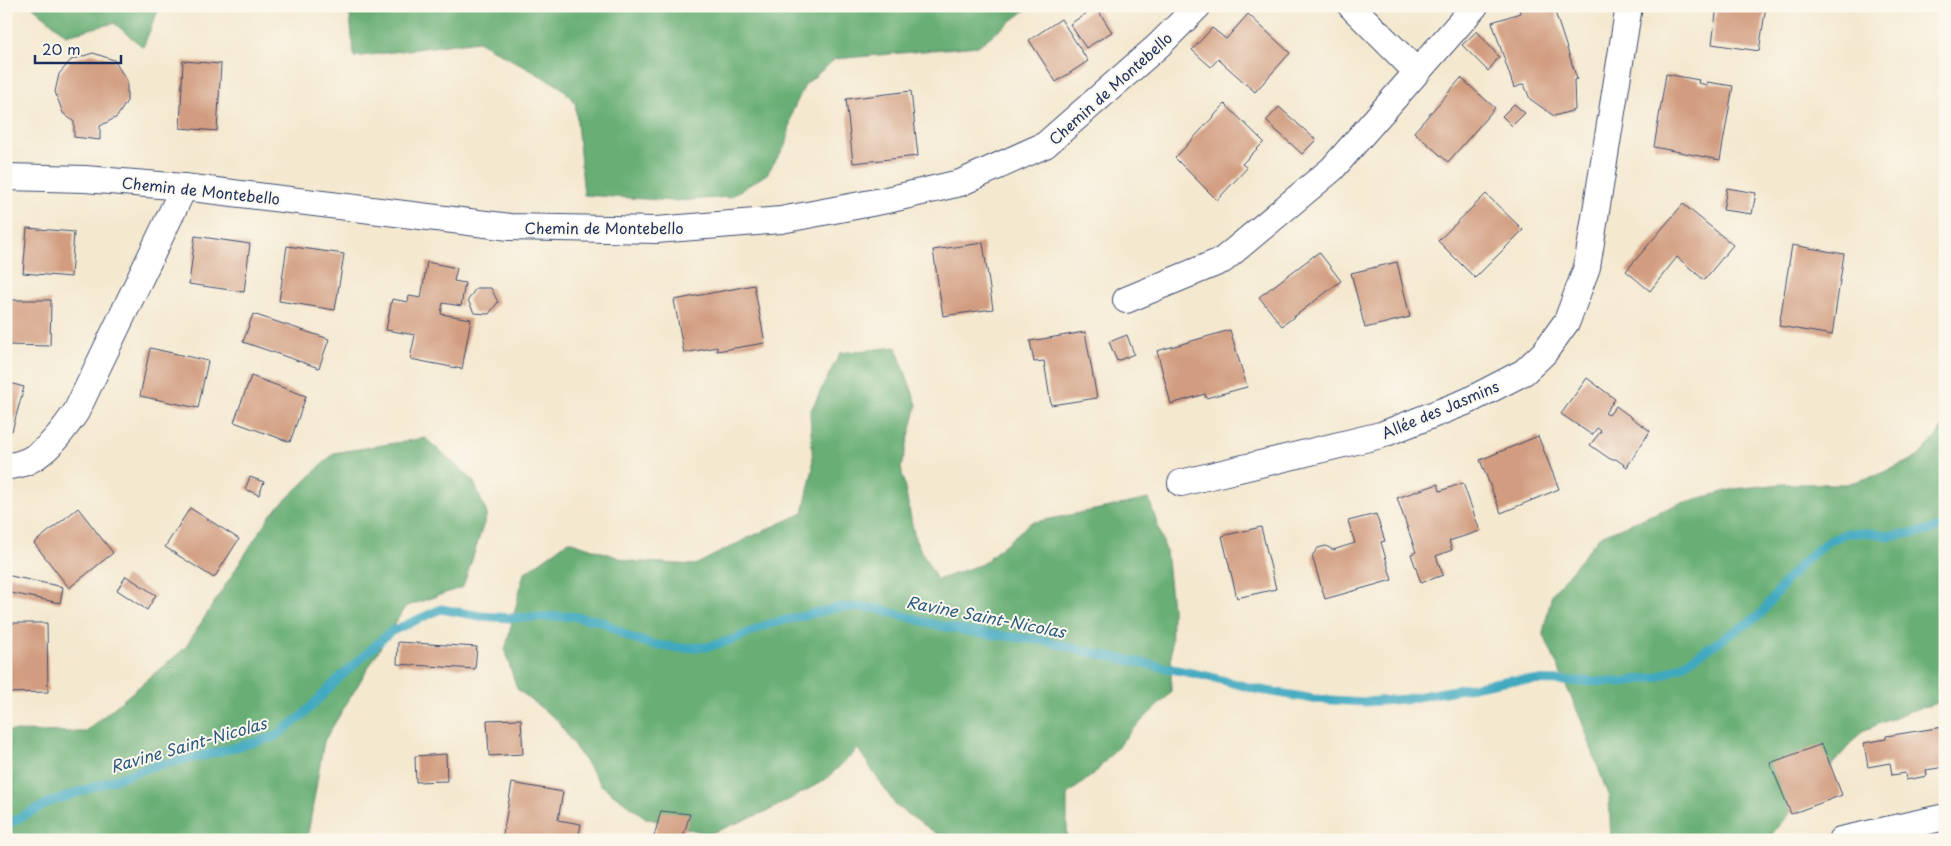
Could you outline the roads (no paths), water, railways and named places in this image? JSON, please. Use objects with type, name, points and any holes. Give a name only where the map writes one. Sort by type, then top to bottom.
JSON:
[{"type":"street","name":"Chemin de Montebello","points":[[6,177],[85,179],[184,187],[510,227],[656,230],[781,220],[887,200],[960,183],[1045,145],[1159,45],[1198,6]]},
{"type":"street","points":[[1351,6],[1416,71]]},
{"type":"street","points":[[1126,300],[1223,260],[1332,169],[1475,6]]},
{"type":"street","name":"Allée des Jasmins","points":[[1181,484],[1381,435],[1468,401],[1524,372],[1544,353],[1567,321],[1587,267],[1629,6]]},
{"type":"street","points":[[6,466],[13,466],[34,458],[58,438],[76,412],[184,187]]},
{"type":"street","points":[[1841,840],[1941,818]]},
{"type":"waterway","name":"Ravine Saint-Nicolas","points":[[6,825],[50,802],[150,767],[274,737],[302,716],[337,680],[390,632],[441,609],[480,616],[510,618],[571,616],[601,621],[629,637],[654,645],[681,648],[707,647],[735,639],[766,625],[839,607],[875,608],[937,625],[971,632],[1046,641],[1084,651],[1211,677],[1255,689],[1314,699],[1365,702],[1406,699],[1510,680],[1620,682],[1658,677],[1681,666],[1760,615],[1785,582],[1805,560],[1827,542],[1847,533],[1874,533],[1889,536],[1927,531],[1945,525]]}]
